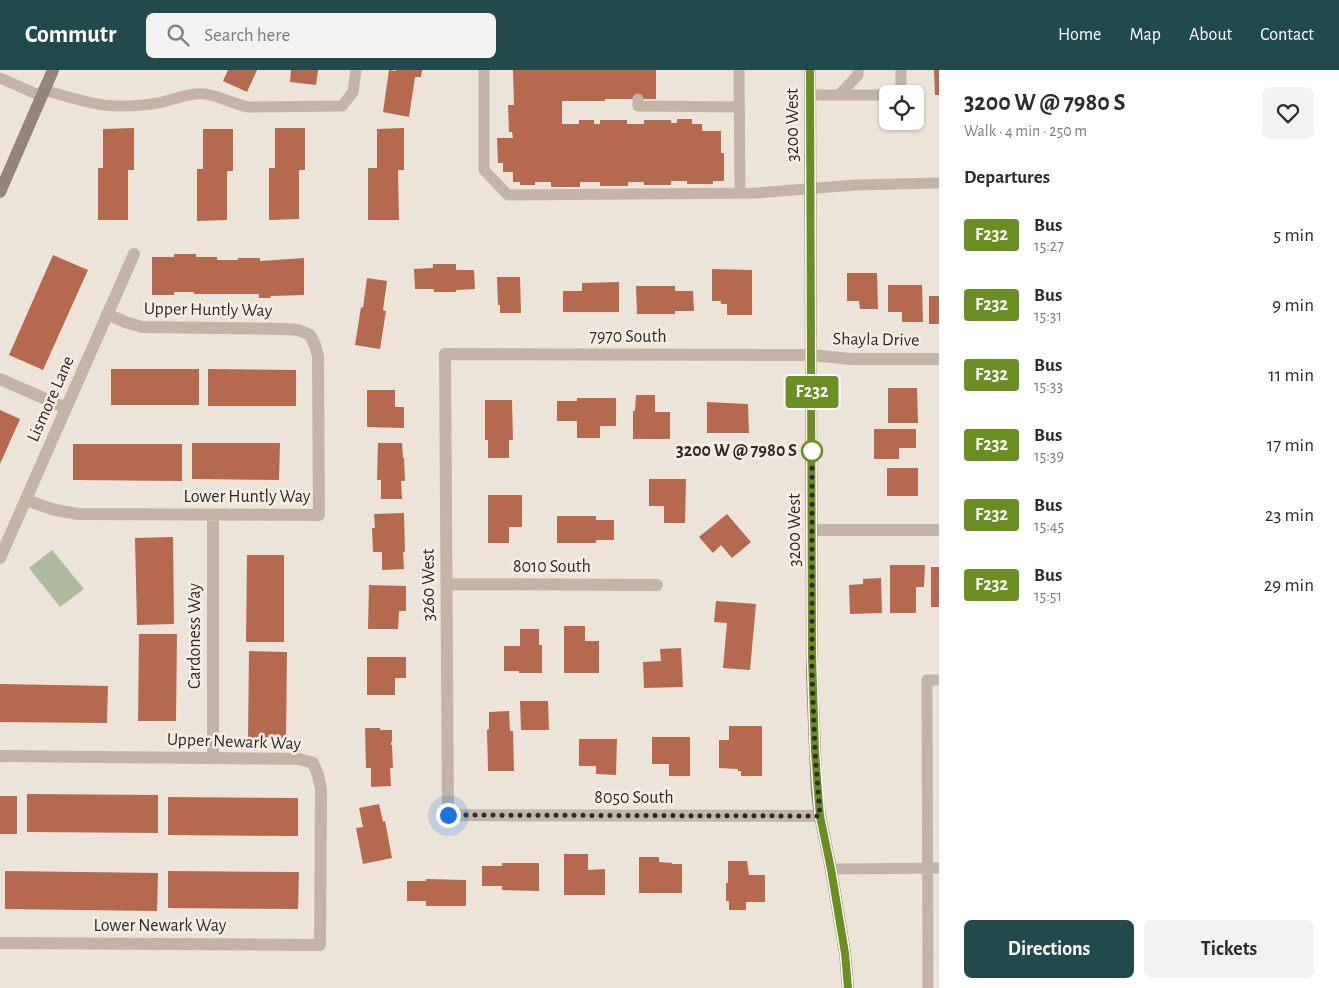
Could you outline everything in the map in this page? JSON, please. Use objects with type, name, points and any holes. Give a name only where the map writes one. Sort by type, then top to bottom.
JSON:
[{"type":"street","points":[[0,192],[53,70]]},
{"type":"street","name":"3200 West","points":[[810,70],[812,674],[814,732],[820,816],[845,953],[848,988]]},
{"type":"street","name":"Lismore Lane","points":[[0,558],[134,254]]},
{"type":"street","name":"Upper Huntly Way","points":[[107,314],[142,327],[292,329],[310,335]]},
{"type":"street","name":"Lower Huntly Way","points":[[26,500],[55,510],[78,514],[319,516],[318,357],[316,345],[310,335]]},
{"type":"street","name":"7970 South","points":[[445,354],[812,355]]},
{"type":"street","name":"3260 West","points":[[445,354],[448,815]]},
{"type":"street","name":"Shayla Drive","points":[[812,355],[850,359],[939,358]]},
{"type":"street","points":[[0,380],[66,408]]},
{"type":"street","name":"Cardoness Way","points":[[213,515],[213,758]]},
{"type":"street","points":[[812,530],[939,530]]},
{"type":"street","name":"8010 South","points":[[447,584],[657,585]]},
{"type":"street","name":"Upper Newark Way","points":[[0,756],[299,759],[313,763],[321,789],[320,945]]},
{"type":"street","name":"8050 South","points":[[448,815],[820,816]]},
{"type":"street","name":"Lower Newark Way","points":[[0,943],[320,945]]},
{"type":"lane","points":[[0,78],[42,93],[114,106],[157,103],[194,94],[204,94],[248,107],[342,106],[352,92],[356,70]]},
{"type":"lane","points":[[484,70],[484,170],[508,195],[757,193],[855,185],[939,182]]},
{"type":"lane","points":[[740,70],[740,193]]},
{"type":"lane","points":[[839,95],[858,76],[858,70]]},
{"type":"lane","points":[[901,70],[901,85]]},
{"type":"lane","points":[[810,95],[879,95]]},
{"type":"lane","points":[[638,99],[638,106],[739,107]]},
{"type":"lane","points":[[928,988],[926,868],[927,680],[939,680]]},
{"type":"lane","points":[[831,869],[939,868]]},
{"type":"green space","points":[[52,550],[84,589],[60,607],[29,568]]},
{"type":"building","points":[[228,70],[257,70],[247,92],[223,81]]},
{"type":"building","points":[[291,70],[318,70],[316,85],[290,82]]},
{"type":"building","points":[[389,70],[422,70],[421,77],[415,77],[409,117],[383,112]]},
{"type":"building","points":[[513,70],[656,70],[656,99],[562,101],[562,124],[579,124],[579,120],[594,120],[594,124],[600,124],[600,120],[627,120],[627,124],[644,124],[644,120],[671,120],[671,123],[677,123],[677,119],[692,119],[692,124],[702,124],[702,131],[721,131],[721,153],[724,153],[724,181],[713,181],[713,184],[687,184],[687,181],[671,181],[671,185],[644,185],[644,182],[628,182],[628,186],[600,186],[600,182],[580,182],[580,187],[551,187],[551,182],[535,182],[535,185],[520,185],[520,182],[513,182],[513,172],[503,172],[503,163],[498,163],[497,138],[513,138],[512,132],[509,132],[508,105],[514,105]]},
{"type":"building","points":[[934,70],[939,70],[939,95],[935,95]]},
{"type":"building","points":[[134,128],[134,170],[128,170],[128,220],[98,220],[98,168],[103,168],[103,129]]},
{"type":"building","points":[[275,128],[305,128],[305,170],[299,170],[299,219],[269,220],[269,168],[275,168]]},
{"type":"building","points":[[404,128],[404,170],[398,170],[399,220],[368,220],[368,168],[377,168],[377,129]]},
{"type":"building","points":[[203,129],[233,129],[233,171],[227,171],[227,220],[197,221],[197,169],[203,169]]},
{"type":"building","points":[[174,254],[196,254],[196,257],[217,257],[217,260],[260,258],[260,261],[304,258],[304,295],[259,298],[259,294],[194,294],[194,292],[174,292],[174,295],[152,295],[152,257],[174,257]]},
{"type":"building","points":[[53,255],[88,270],[43,370],[9,355]]},
{"type":"building","points":[[433,264],[456,264],[456,270],[474,270],[475,289],[456,290],[456,292],[434,292],[434,289],[415,289],[414,269],[433,268]]},
{"type":"building","points":[[712,269],[752,270],[752,315],[727,315],[727,304],[721,304],[721,301],[712,301]]},
{"type":"building","points":[[847,273],[877,273],[878,309],[860,309],[859,301],[847,301]]},
{"type":"building","points":[[497,277],[520,277],[521,313],[500,313]]},
{"type":"building","points":[[367,278],[387,281],[383,310],[386,311],[380,349],[355,345]]},
{"type":"building","points":[[619,282],[619,312],[563,312],[563,291],[582,291],[582,283]]},
{"type":"building","points":[[888,285],[922,285],[923,322],[902,322],[902,312],[888,312]]},
{"type":"building","points":[[636,286],[675,286],[675,291],[693,291],[694,311],[675,311],[675,314],[637,314]]},
{"type":"building","points":[[929,296],[939,296],[939,324],[929,324]]},
{"type":"building","points":[[111,369],[199,369],[199,405],[111,405]]},
{"type":"building","points":[[208,369],[296,370],[296,406],[208,406]]},
{"type":"building","points":[[888,388],[917,388],[918,423],[888,423]]},
{"type":"building","points":[[367,390],[395,390],[395,407],[404,407],[404,428],[367,427]]},
{"type":"building","points":[[636,395],[655,395],[655,412],[670,412],[670,439],[633,439],[633,411],[635,411]]},
{"type":"building","points":[[577,398],[616,398],[616,426],[600,426],[600,438],[577,438],[577,421],[557,421],[557,401],[577,401]]},
{"type":"building","points":[[485,400],[512,400],[513,440],[509,440],[509,458],[488,458],[488,440],[485,440]]},
{"type":"building","points":[[707,402],[748,404],[749,433],[707,433]]},
{"type":"building","points":[[0,410],[20,419],[0,464]]},
{"type":"building","points":[[874,429],[916,429],[916,448],[899,448],[899,459],[874,459]]},
{"type":"building","points":[[192,443],[280,443],[279,480],[192,479]]},
{"type":"building","points":[[378,443],[402,443],[405,481],[401,481],[402,499],[381,499],[381,480],[377,480]]},
{"type":"building","points":[[73,444],[182,444],[182,481],[73,480]]},
{"type":"building","points":[[887,468],[918,468],[918,496],[887,496]]},
{"type":"building","points":[[649,479],[686,479],[685,523],[664,523],[664,506],[649,506]]},
{"type":"building","points":[[488,495],[522,495],[522,527],[509,527],[509,543],[488,543]]},
{"type":"building","points":[[404,513],[404,569],[382,570],[382,552],[373,552],[372,528],[375,528],[374,514]]},
{"type":"building","points":[[727,514],[751,542],[732,558],[721,545],[713,553],[699,537]]},
{"type":"building","points":[[557,516],[596,516],[596,520],[614,520],[614,540],[596,540],[596,543],[557,543]]},
{"type":"building","points":[[173,537],[174,624],[137,625],[135,538]]},
{"type":"building","points":[[247,555],[284,555],[284,642],[246,642]]},
{"type":"building","points":[[890,565],[925,565],[924,587],[916,587],[916,613],[890,613]]},
{"type":"building","points":[[931,567],[939,567],[939,607],[931,607]]},
{"type":"building","points":[[881,578],[882,613],[850,614],[849,585],[863,584],[863,579]]},
{"type":"building","points":[[369,585],[406,586],[406,611],[399,611],[398,629],[368,629]]},
{"type":"building","points":[[716,601],[756,604],[750,670],[723,668],[727,623],[714,622]]},
{"type":"building","points":[[564,626],[585,626],[585,641],[599,641],[599,673],[564,673]]},
{"type":"building","points":[[520,629],[539,629],[539,645],[542,645],[542,673],[504,671],[504,646],[520,646]]},
{"type":"building","points":[[139,634],[177,634],[176,721],[138,721]]},
{"type":"building","points":[[681,648],[683,687],[644,688],[643,662],[661,661],[660,649]]},
{"type":"building","points":[[249,651],[287,652],[286,739],[248,738]]},
{"type":"building","points":[[367,657],[406,657],[406,678],[395,678],[395,695],[367,695]]},
{"type":"building","points":[[0,684],[108,686],[107,723],[0,722]]},
{"type":"building","points":[[520,701],[548,701],[549,730],[521,730]]},
{"type":"building","points":[[509,711],[510,731],[513,731],[514,771],[488,771],[487,730],[489,729],[489,712]]},
{"type":"building","points":[[729,726],[762,726],[762,776],[741,776],[741,771],[738,771],[738,769],[719,768],[719,740],[729,740]]},
{"type":"building","points":[[365,728],[392,730],[393,768],[390,768],[391,786],[371,787],[371,768],[366,768]]},
{"type":"building","points":[[652,737],[690,737],[690,776],[669,776],[669,764],[652,764]]},
{"type":"building","points":[[579,739],[617,739],[616,775],[596,774],[596,766],[579,766]]},
{"type":"building","points":[[27,794],[158,795],[158,833],[27,832]]},
{"type":"building","points":[[0,796],[17,796],[17,834],[0,834]]},
{"type":"building","points":[[168,797],[298,798],[298,836],[168,835]]},
{"type":"building","points":[[379,804],[383,822],[385,821],[392,858],[363,864],[356,828],[363,827],[359,808]]},
{"type":"building","points":[[564,854],[588,854],[588,870],[605,869],[605,895],[564,895]]},
{"type":"building","points":[[639,857],[659,857],[659,862],[682,864],[682,893],[639,893]]},
{"type":"building","points":[[728,861],[747,861],[749,875],[765,875],[765,902],[746,902],[746,910],[729,910],[729,901],[726,901]]},
{"type":"building","points":[[502,863],[539,863],[539,891],[502,890],[502,886],[482,886],[482,866],[502,866]]},
{"type":"building","points":[[5,871],[158,873],[157,911],[5,909]]},
{"type":"building","points":[[168,871],[299,872],[298,909],[168,908]]},
{"type":"building","points":[[426,879],[466,880],[466,906],[426,906],[426,901],[407,901],[407,881],[426,881]]},
{"type":"bus line","name":"F232","points":[[810,70],[812,656],[815,751],[820,816],[845,953],[848,988]]},
{"type":"place","name":"3200 W @ 7980 S","points":[[812,451]]},
{"type":"route","points":[[448,815],[820,816],[812,674],[812,451]]}]
